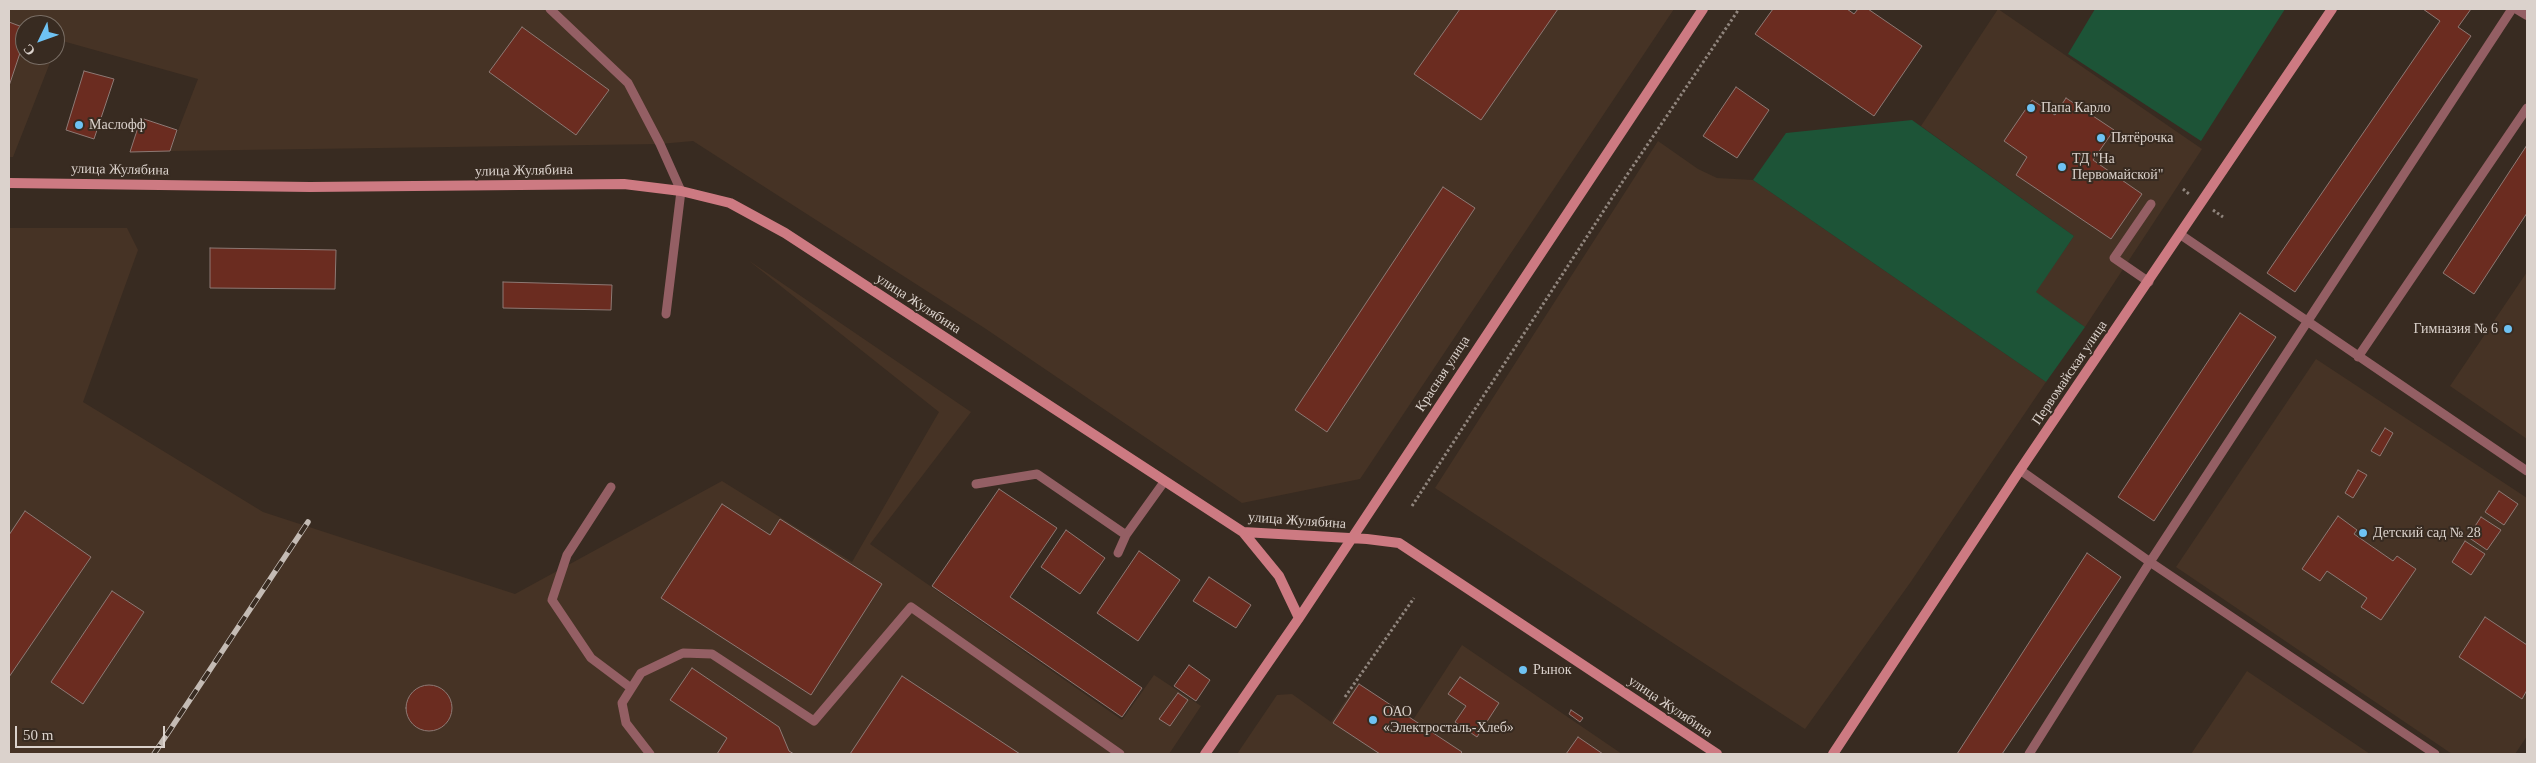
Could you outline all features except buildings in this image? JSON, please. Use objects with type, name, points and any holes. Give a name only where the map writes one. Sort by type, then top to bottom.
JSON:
[{"type":"main road","name":"Красная улица","points":[[1205,754],[1299,618],[1703,9]]},
{"type":"main road","name":"Первомайская улица","points":[[1833,754],[2020,470],[2181,236],[2328,10]]},
{"type":"main road","name":"улица Жулябина","points":[[9,183],[310,187],[624,184],[681,191],[730,203],[785,233],[1243,532],[1385,540],[1399,544],[1717,754]]},
{"type":"main road","points":[[1243,532],[1279,576],[1299,618]]},
{"type":"street","points":[[2517,9],[2527,16]]},
{"type":"lane","points":[[550,9],[628,83],[660,144],[681,191],[666,314]]},
{"type":"lane","points":[[2028,754],[2150,562],[2512,9]]},
{"type":"lane","points":[[2358,357],[2527,108]]},
{"type":"lane","points":[[2149,282],[2114,258],[2151,204]]},
{"type":"lane","points":[[2181,236],[2527,471]]},
{"type":"lane","points":[[2020,470],[2150,562],[2436,754]]},
{"type":"lane","points":[[976,484],[1037,474],[1126,535]]},
{"type":"lane","points":[[1118,553],[1126,535],[1164,482]]},
{"type":"lane","points":[[611,487],[567,555],[552,600],[591,658],[631,688]]},
{"type":"lane","points":[[650,754],[626,724],[622,703],[641,673],[683,653],[712,654],[814,722],[911,607],[1114,753]]},
{"type":"path","points":[[1412,506],[1625,178],[1739,9]]},
{"type":"path","points":[[1346,697],[1414,598]]},
{"type":"shaded area","points":[[9,9],[1674,9],[1360,479],[1242,503],[986,329],[693,141],[660,144],[170,151],[198,79],[65,42],[65,15],[15,15],[15,65],[49,65],[13,157],[9,157]]},
{"type":"shaded area","points":[[1998,9],[2202,149],[2085,327],[2035,292],[2074,236],[1921,126]]},
{"type":"shaded area","points":[[1658,141],[1698,169],[1717,178],[1753,180],[2046,382],[1910,583],[1805,729],[1435,488]]},
{"type":"shaded area","points":[[9,228],[127,228],[138,250],[83,402],[263,512],[515,594],[722,481],[852,562],[939,412],[748,260],[971,412],[870,544],[1122,720],[1154,675],[1201,706],[1169,754],[9,754]]},
{"type":"shaded area","name":"Гимназия № 6","points":[[2527,272],[2527,439],[2450,386]]},
{"type":"shaded area","name":"Детский сад № 28","points":[[2316,359],[2527,498],[2527,736],[2515,754],[2452,754],[2176,567]]},
{"type":"shaded area","name":"ОАО «Электросталь-Хлеб»","points":[[1462,645],[1622,754],[1237,754],[1277,695],[1292,694],[1331,722],[1357,684],[1413,720]]},
{"type":"shaded area","points":[[2247,671],[2370,754],[2191,754]]},
{"type":"green space","points":[[2095,9],[2285,9],[2201,141],[2068,54]]},
{"type":"green space","points":[[1912,120],[2074,236],[2036,292],[2085,327],[2046,382],[1753,180],[1786,133]]},
{"type":"railway","points":[[154,754],[308,522]]},
{"type":"place","name":"Папа Карло","points":[[2031,108]]},
{"type":"place","name":"Маслофф","points":[[79,125]]},
{"type":"place","name":"Пятёрочка","points":[[2101,138]]},
{"type":"place","name":"ТД \"На Первомайской\"","points":[[2062,167]]},
{"type":"place","name":"Гимназия № 6","points":[[2508,329]]},
{"type":"place","name":"Детский сад № 28","points":[[2363,533]]},
{"type":"place","name":"Рынок","points":[[1523,670]]},
{"type":"place","name":"ОАО «Электросталь-Хлеб»","points":[[1373,720]]}]
